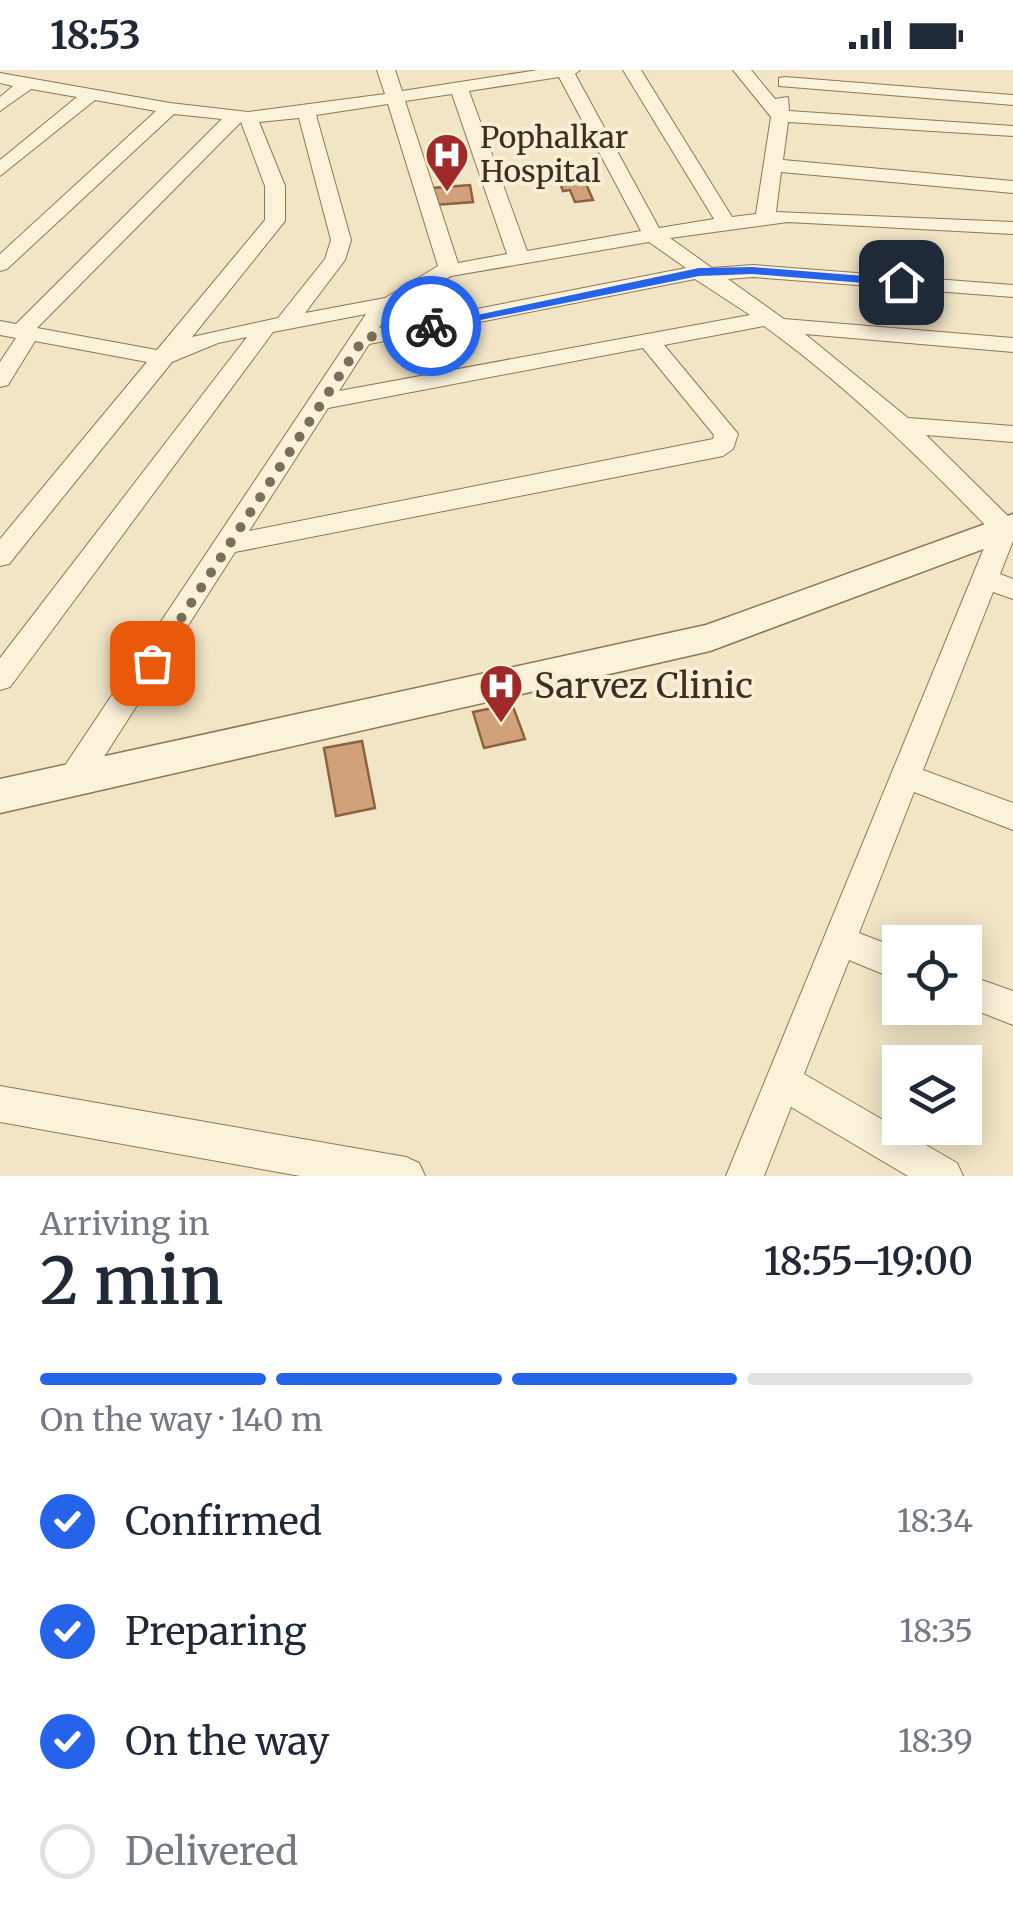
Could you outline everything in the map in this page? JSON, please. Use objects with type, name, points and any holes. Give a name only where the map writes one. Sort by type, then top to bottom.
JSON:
[{"type":"street","points":[[386,70],[450,270]]},
{"type":"street","points":[[0,78],[170,108],[242,116],[306,111],[462,80],[567,70],[653,235],[701,273],[776,322],[902,425],[1009,527]]},
{"type":"street","points":[[632,70],[726,223]]},
{"type":"street","points":[[742,70],[779,116],[1013,130]]},
{"type":"street","points":[[765,217],[786,76],[1013,100]]},
{"type":"street","points":[[462,80],[519,258]]},
{"type":"street","points":[[0,106],[28,83]]},
{"type":"street","points":[[0,170],[90,94]]},
{"type":"street","points":[[0,265],[170,108]]},
{"type":"street","points":[[0,679],[274,326],[340,250],[341,240],[306,111]]},
{"type":"street","points":[[0,380],[17,331],[242,116]]},
{"type":"street","points":[[0,557],[275,221],[275,186],[242,116]]},
{"type":"street","points":[[772,165],[1013,186]]},
{"type":"street","points":[[17,331],[162,358],[212,337],[384,304],[450,270],[765,217],[1013,228]]},
{"type":"street","points":[[364,338],[701,273],[752,271],[1013,292]]},
{"type":"street","points":[[73,779],[384,304]]},
{"type":"street","points":[[322,402],[776,322],[1013,345]]},
{"type":"street","points":[[230,544],[714,450],[724,443],[726,434],[649,342]]},
{"type":"street","points":[[902,425],[1013,434]]},
{"type":"street","points":[[745,1176],[906,776],[999,584],[1009,527]]},
{"type":"street","points":[[0,796],[710,638],[1009,527]]},
{"type":"street","points":[[906,776],[1013,817]]},
{"type":"street","points":[[840,942],[882,957]]},
{"type":"street","points":[[982,996],[1013,1008]]},
{"type":"street","points":[[783,1082],[944,1176]]},
{"type":"street","points":[[0,1104],[406,1176]]},
{"type":"building","points":[[580,170],[593,200],[575,202],[570,190],[563,191],[556,172]]},
{"type":"building","points":[[470,185],[473,202],[435,205],[432,188]]},
{"type":"building","points":[[512,704],[525,739],[484,748],[473,712]]},
{"type":"building","points":[[362,741],[375,808],[336,816],[324,748]]},
{"type":"way so far","points":[[152,663],[364,338],[431,326]]},
{"type":"place","name":"Pophalkar Hospital","points":[[447,193]]},
{"type":"place","name":"Sarvez Clinic","points":[[501,724]]},
{"type":"route","points":[[431,326],[699,272],[703,275],[752,271],[901,282]]}]
